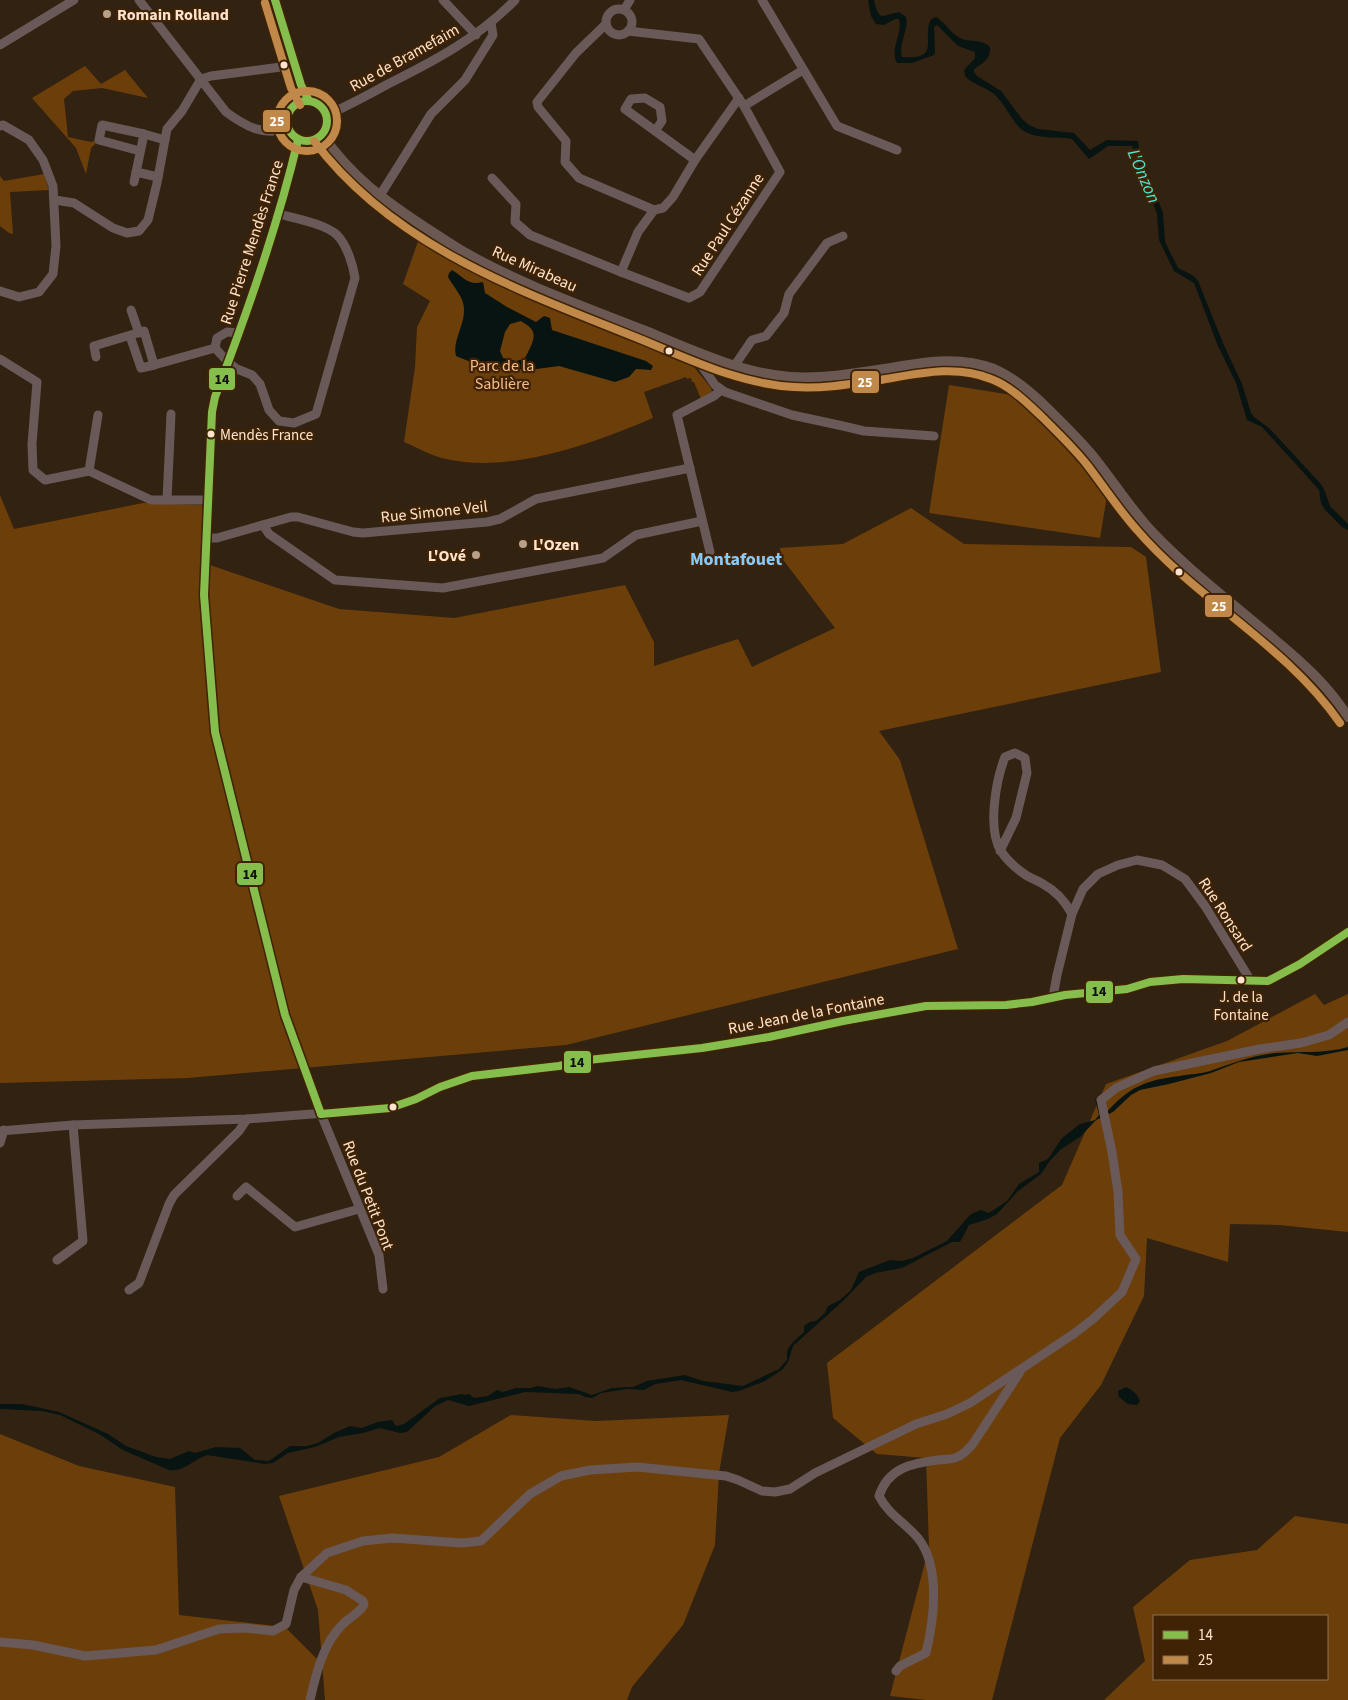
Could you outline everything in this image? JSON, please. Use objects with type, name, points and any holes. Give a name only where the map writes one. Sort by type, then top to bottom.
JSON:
[{"type":"main road","points":[[275,0],[301,85],[309,101]]},
{"type":"main road","points":[[309,101],[320,105],[326,115],[327,126],[322,135],[311,142],[298,140],[290,133],[286,122],[290,109],[296,104],[309,101]]},
{"type":"main road","name":"Rue Mirabeau","points":[[322,135],[348,169],[468,255],[509,275],[700,353],[768,374],[790,377],[822,377],[947,360],[979,364],[996,370],[1014,380],[1032,394],[1078,438],[1154,534],[1178,557],[1303,664],[1326,686],[1348,717]]},
{"type":"street","points":[[0,45],[74,0]]},
{"type":"street","points":[[139,0],[226,112],[242,124],[258,131],[280,131],[288,128]]},
{"type":"street","points":[[443,0],[476,34]]},
{"type":"street","points":[[630,0],[607,16],[606,24],[576,53],[537,102],[538,107],[566,141],[565,162],[580,178],[654,210],[663,208],[673,197],[695,160],[739,98]]},
{"type":"street","points":[[762,0],[837,126],[897,150]]},
{"type":"street","name":"Rue de Bramefaim","points":[[326,115],[436,60],[476,34],[512,1]]},
{"type":"street","points":[[606,24],[615,34],[622,34],[628,31],[632,24],[630,16],[621,6]]},
{"type":"street","points":[[382,193],[430,114],[465,80],[493,34],[490,23]]},
{"type":"street","name":"Rue Paul Cézanne","points":[[492,178],[516,204],[515,222],[530,235],[689,298],[700,292],[780,172],[744,106],[700,39],[628,31]]},
{"type":"street","points":[[54,200],[74,203],[113,228],[127,232],[139,231],[148,220],[158,177],[166,128],[182,111],[201,80],[211,76],[281,67]]},
{"type":"street","points":[[744,106],[804,70]]},
{"type":"street","points":[[140,150],[99,140],[102,125],[165,140]]},
{"type":"street","points":[[0,126],[29,140],[43,160],[54,186],[56,246],[54,274],[39,292],[19,297],[0,291]]},
{"type":"street","points":[[655,131],[695,160]]},
{"type":"street","points":[[134,182],[144,134]]},
{"type":"street","name":"Rue Pierre Mendès France","points":[[298,140],[279,214],[215,397],[212,412],[208,538],[204,595],[215,732],[285,1015],[321,1114]]},
{"type":"street","points":[[136,172],[158,177]]},
{"type":"street","points":[[621,272],[638,232],[654,210]]},
{"type":"street","points":[[215,348],[228,362],[237,369],[252,375],[260,384],[268,410],[279,421],[294,424],[316,414],[355,278],[352,260],[337,235],[316,224],[279,214]]},
{"type":"street","points":[[735,365],[752,340],[766,336],[784,313],[789,294],[827,243],[843,236]]},
{"type":"street","points":[[131,310],[141,368],[215,348]]},
{"type":"street","points":[[96,357],[94,346],[144,331],[154,365]]},
{"type":"street","points":[[215,348],[217,338],[227,332],[238,333]]},
{"type":"street","points":[[700,353],[698,359],[701,365],[721,390],[792,415],[864,431],[934,436]]},
{"type":"street","points":[[0,359],[37,382],[32,444],[33,470],[45,480],[89,471],[151,500],[209,500]]},
{"type":"street","points":[[710,552],[677,415],[714,396],[721,390]]},
{"type":"street","points":[[167,500],[171,414]]},
{"type":"street","points":[[89,471],[98,415]]},
{"type":"street","name":"Rue Simone Veil","points":[[208,538],[217,538],[291,517],[298,517],[363,533],[487,522],[500,520],[536,499],[690,468]]},
{"type":"street","points":[[263,525],[269,534],[335,580],[436,588],[603,558],[636,535],[702,521]]},
{"type":"street","points":[[1000,851],[1016,818],[1027,774],[1025,758],[1014,754],[1005,757],[1000,770],[996,792],[992,823],[1000,851],[1023,874],[1044,884],[1065,901],[1072,914]]},
{"type":"street","name":"Rue Ronsard","points":[[1053,997],[1072,914],[1083,889],[1098,874],[1118,865],[1137,860],[1162,865],[1185,879],[1205,906],[1251,981]]},
{"type":"street","name":"Rue Jean de la Fontaine","points":[[2,1131],[73,1126],[247,1119],[390,1108],[472,1076],[559,1066],[588,1060],[702,1048],[769,1037],[852,1019],[926,1006],[1006,1005],[1032,1002],[1065,994],[1126,989],[1150,982],[1183,979],[1268,980],[1300,964],[1348,932]]},
{"type":"street","points":[[0,1642],[33,1645],[85,1656],[156,1650],[219,1629],[245,1628],[274,1632],[286,1624],[294,1590],[301,1577],[327,1554],[362,1541],[392,1538],[462,1542],[481,1541],[530,1494],[561,1476],[590,1470],[637,1467],[696,1472],[726,1476],[762,1491],[775,1492],[790,1489],[815,1473],[916,1424],[947,1414],[970,1403],[1075,1333],[1122,1292],[1136,1259],[1120,1235],[1118,1192],[1101,1100],[1116,1088],[1154,1071],[1260,1049],[1301,1043],[1330,1035],[1348,1022]]},
{"type":"street","name":"Rue du Petit Pont","points":[[321,1114],[378,1255],[383,1289]]},
{"type":"street","points":[[129,1290],[139,1283],[174,1195],[239,1132],[247,1119]]},
{"type":"street","points":[[57,1260],[83,1241],[73,1126]]},
{"type":"street","points":[[0,1143],[2,1131]]},
{"type":"street","points":[[238,1196],[246,1187],[295,1227],[359,1209]]},
{"type":"street","points":[[896,1671],[900,1666],[926,1653],[933,1626],[933,1584],[926,1550],[905,1525],[884,1506],[880,1496],[883,1485],[889,1477],[918,1462],[956,1458],[965,1453],[1022,1368]]},
{"type":"street","points":[[301,1577],[346,1590],[363,1600],[364,1606],[360,1612],[343,1623],[328,1644],[316,1674],[310,1700]]},
{"type":"green space","points":[[85,66],[101,84],[125,70],[148,98],[102,88],[73,91],[64,99],[68,137],[91,142],[99,140],[91,148],[86,174],[76,148],[32,98]]},
{"type":"green space","points":[[44,174],[49,190],[10,192],[13,234],[9,233],[0,226],[0,176],[4,181]]},
{"type":"green space","name":"Parc de la Sablière","points":[[421,233],[472,264],[496,276],[681,351],[711,388],[712,392],[701,399],[694,382],[692,382],[691,378],[687,379],[686,377],[644,392],[653,418],[579,446],[525,459],[471,463],[430,454],[404,442],[415,367],[417,327],[430,301],[403,284]]},
{"type":"green space","points":[[949,385],[1012,395],[1035,411],[1107,496],[1100,538],[929,513]]},
{"type":"green space","points":[[0,495],[14,529],[143,503],[202,505],[210,565],[339,609],[454,618],[625,585],[654,642],[654,666],[738,639],[752,667],[835,628],[781,557],[780,548],[843,544],[911,508],[964,544],[1131,547],[1146,557],[1161,672],[879,731],[900,760],[958,949],[566,1045],[188,1078],[0,1083]]},
{"type":"green space","points":[[1315,994],[1324,1005],[1348,994],[1348,1232],[1279,1225],[1230,1224],[1228,1262],[1147,1238],[1144,1296],[1101,1385],[1060,1438],[992,1700],[927,1700],[890,1696],[929,1547],[926,1458],[877,1454],[833,1418],[827,1363],[1062,1185],[1106,1084],[1227,1041]]},
{"type":"green space","points":[[511,1415],[596,1421],[729,1415],[719,1473],[715,1545],[683,1625],[632,1687],[627,1700],[325,1700],[318,1610],[279,1496],[439,1457]]},
{"type":"green space","points":[[0,1434],[79,1466],[175,1487],[179,1615],[285,1627],[317,1659],[311,1700],[0,1700]]},
{"type":"green space","points":[[1295,1516],[1348,1524],[1348,1700],[1104,1700],[1145,1661],[1133,1607],[1190,1560],[1257,1550]]},
{"type":"water","name":"L'Onzon","points":[[868,0],[874,0],[879,15],[884,16],[899,12],[906,17],[907,22],[901,47],[902,57],[914,57],[926,52],[931,19],[936,17],[960,38],[987,44],[990,47],[989,55],[986,60],[974,69],[974,72],[977,76],[1001,91],[1022,119],[1029,125],[1038,129],[1074,133],[1090,150],[1107,140],[1138,141],[1163,213],[1165,242],[1178,268],[1194,276],[1198,281],[1242,384],[1251,413],[1269,428],[1320,483],[1330,506],[1348,524],[1348,530],[1342,527],[1325,510],[1321,503],[1319,490],[1262,427],[1247,420],[1236,383],[1218,346],[1194,283],[1174,271],[1159,240],[1157,214],[1132,146],[1108,146],[1089,159],[1072,139],[1033,135],[1026,132],[1012,119],[994,94],[965,76],[964,70],[975,58],[975,52],[958,46],[937,25],[934,27],[934,55],[912,63],[897,63],[894,53],[900,25],[899,19],[884,25],[876,24],[871,16]]},
{"type":"water","points":[[452,270],[470,282],[483,282],[485,293],[536,322],[544,316],[550,318],[552,330],[646,361],[653,366],[651,370],[636,369],[629,377],[615,382],[559,366],[529,370],[473,363],[456,356],[455,350],[463,321],[464,305],[448,277]],"holes":[[[521,321],[534,335],[525,358],[516,361],[503,358],[500,351],[505,332],[510,324]]]},
{"type":"water","points":[[1348,1047],[1348,1050],[1317,1056],[1298,1053],[1239,1062],[1211,1073],[1140,1090],[1131,1095],[1113,1112],[1096,1120],[1081,1136],[1060,1150],[1041,1174],[1018,1191],[997,1214],[969,1225],[960,1242],[952,1242],[902,1268],[875,1273],[866,1277],[844,1300],[793,1346],[788,1362],[783,1369],[765,1381],[739,1391],[732,1392],[681,1380],[655,1384],[644,1390],[627,1389],[601,1393],[592,1398],[579,1394],[525,1392],[469,1406],[448,1400],[435,1406],[407,1432],[400,1433],[380,1428],[339,1437],[315,1447],[288,1453],[273,1463],[265,1464],[207,1455],[174,1470],[169,1470],[123,1450],[99,1434],[60,1415],[42,1411],[0,1409],[0,1404],[22,1404],[59,1412],[108,1434],[126,1446],[156,1457],[170,1459],[189,1451],[195,1453],[216,1447],[240,1448],[255,1460],[269,1461],[290,1446],[307,1446],[318,1443],[350,1426],[361,1428],[378,1422],[392,1420],[396,1426],[404,1424],[440,1398],[462,1394],[469,1394],[474,1398],[488,1396],[497,1390],[503,1392],[516,1388],[538,1386],[555,1389],[569,1387],[592,1395],[612,1388],[633,1387],[647,1381],[685,1375],[703,1381],[743,1386],[779,1369],[787,1360],[787,1351],[791,1344],[804,1332],[804,1326],[816,1321],[825,1313],[828,1306],[840,1300],[851,1290],[859,1272],[890,1260],[902,1261],[913,1258],[947,1241],[971,1214],[981,1210],[989,1213],[1007,1201],[1019,1184],[1039,1172],[1039,1163],[1048,1159],[1062,1138],[1080,1124],[1095,1120],[1099,1115],[1095,1099],[1105,1114],[1130,1091],[1138,1086],[1157,1080],[1207,1072],[1243,1060],[1267,1054],[1321,1051]]},
{"type":"water","points":[[1126,1387],[1138,1396],[1140,1401],[1137,1405],[1128,1404],[1119,1397],[1118,1391]]},
{"type":"transit line","name":"14","points":[[275,0],[301,85],[309,101]]},
{"type":"transit line","name":"25","points":[[265,3],[291,88],[300,105]]},
{"type":"transit line","name":"25","points":[[301,91],[313,91],[329,99],[335,109],[337,121],[335,133],[329,143],[313,151],[301,151],[285,143],[277,127],[277,115],[285,99],[301,91]]},
{"type":"transit line","name":"14","points":[[311,101],[318,104],[324,110],[327,121],[326,129],[318,138],[311,141],[303,141],[296,138],[288,129],[287,117],[290,110],[299,102],[311,101]]},
{"type":"transit line","name":"14","points":[[298,140],[261,270],[215,397],[212,412],[204,595],[215,732],[285,1015],[321,1114]]},
{"type":"transit line","name":"25","points":[[314,141],[346,178],[382,210],[421,238],[462,262],[550,303],[734,376],[774,385],[816,387],[950,371],[978,374],[998,382],[1030,405],[1071,446],[1130,522],[1161,555],[1294,670],[1318,695],[1340,723]]},
{"type":"transit line","name":"14","points":[[321,1114],[390,1108],[472,1076],[559,1066],[588,1060],[702,1048],[769,1037],[926,1006],[1006,1005],[1065,995],[1127,989],[1150,982],[1183,979],[1268,981],[1300,964],[1348,932]]},
{"type":"place","name":"Romain Rolland","points":[[107,14]]},
{"type":"place","name":"Mendès France","points":[[211,434]]},
{"type":"place","name":"L'Ozen","points":[[523,544]]},
{"type":"place","name":"L'Ové","points":[[476,555]]},
{"type":"place","name":"J. de la Fontaine","points":[[1241,980]]},
{"type":"district","name":"Montafouet","points":[[736,559]]}]
